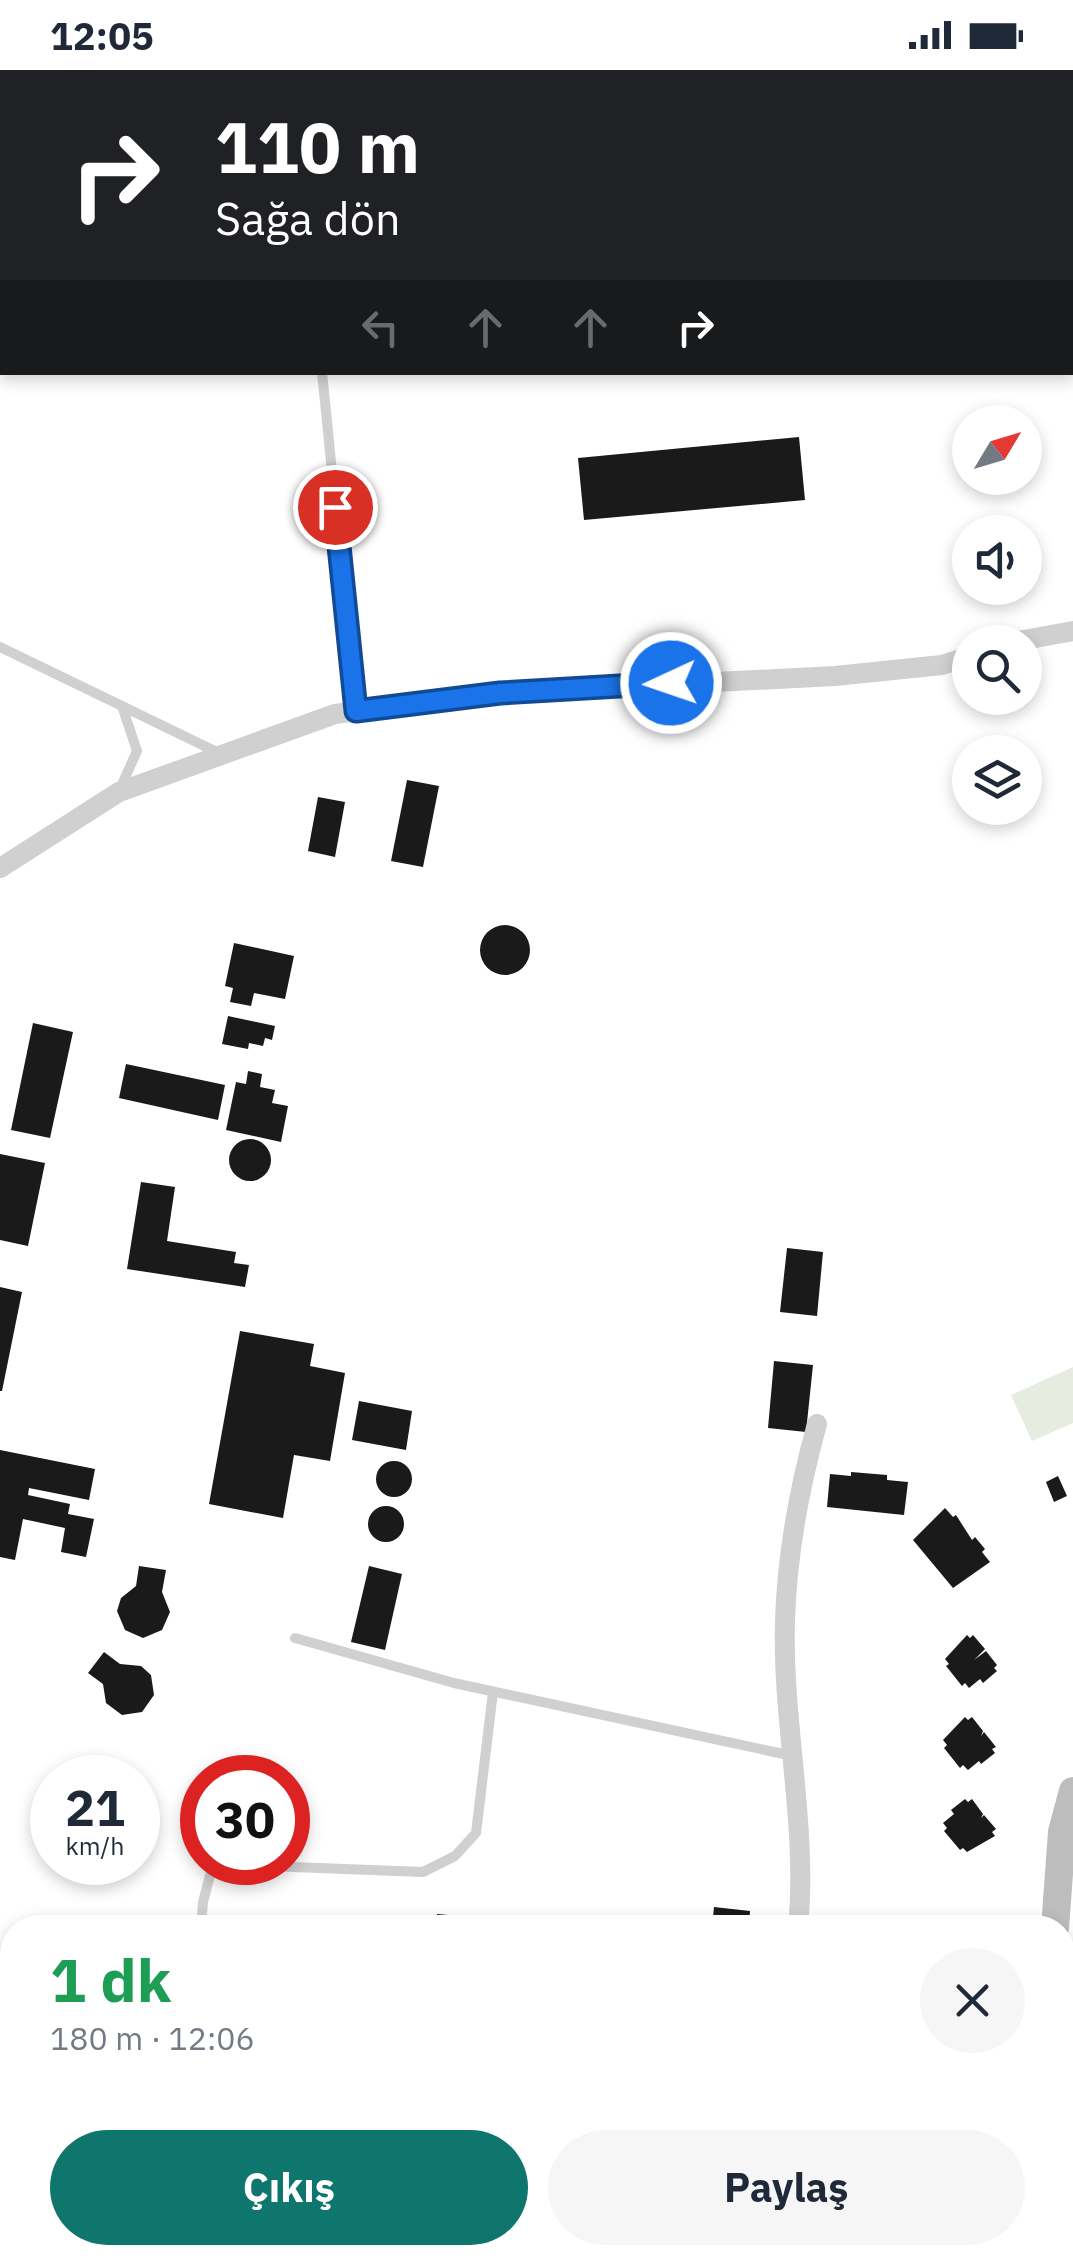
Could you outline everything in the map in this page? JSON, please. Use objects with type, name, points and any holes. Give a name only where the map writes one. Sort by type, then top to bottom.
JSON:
[{"type":"street","points":[[1042,636],[1073,630]]},
{"type":"street","points":[[0,868],[119,792],[335,714],[500,693],[835,676],[952,662]]},
{"type":"street","points":[[799,1915],[803,1867],[785,1624],[800,1483],[817,1424]]},
{"type":"street","points":[[1056,1915],[1062,1832],[1073,1791]]},
{"type":"lane","points":[[322,375],[356,711]]},
{"type":"lane","points":[[0,647],[222,755]]},
{"type":"lane","points":[[119,792],[137,751],[122,706]]},
{"type":"lane","points":[[295,1638],[493,1692],[793,1756]]},
{"type":"lane","points":[[202,1915],[213,1864],[423,1872],[455,1856],[476,1832],[493,1692]]},
{"type":"shaded area","points":[[1073,1367],[1073,1423],[1032,1441],[1011,1395]]},
{"type":"building","points":[[799,437],[805,500],[584,520],[578,458]]},
{"type":"building","points":[[407,780],[439,786],[423,867],[391,861]]},
{"type":"building","points":[[318,797],[345,802],[335,857],[308,851]]},
{"type":"building","points":[[505,925],[522,933],[530,950],[522,967],[505,975],[488,967],[480,950],[488,933]]},
{"type":"building","points":[[234,943],[294,956],[285,999],[254,993],[251,1006],[230,1002],[233,988],[225,986]]},
{"type":"building","points":[[228,1016],[275,1026],[272,1040],[265,1038],[263,1046],[249,1043],[248,1049],[222,1044]]},
{"type":"building","points":[[33,1023],[73,1032],[50,1138],[11,1130]]},
{"type":"building","points":[[126,1064],[225,1085],[218,1120],[119,1098]]},
{"type":"building","points":[[248,1071],[262,1074],[260,1087],[275,1090],[272,1103],[288,1106],[281,1142],[226,1130],[236,1082],[246,1084]]},
{"type":"building","points":[[250,1139],[265,1145],[271,1160],[265,1175],[250,1181],[235,1175],[229,1160],[235,1145]]},
{"type":"building","points":[[0,1154],[45,1163],[28,1246],[0,1240]]},
{"type":"building","points":[[141,1182],[175,1187],[167,1241],[236,1252],[234,1263],[249,1265],[245,1287],[127,1269]]},
{"type":"building","points":[[787,1248],[823,1252],[817,1316],[780,1312]]},
{"type":"building","points":[[0,1287],[22,1292],[2,1391],[0,1391]]},
{"type":"building","points":[[240,1331],[314,1344],[310,1366],[345,1373],[330,1461],[294,1455],[283,1518],[209,1504]]},
{"type":"building","points":[[774,1361],[813,1365],[806,1432],[768,1428]]},
{"type":"building","points":[[359,1401],[412,1411],[406,1450],[352,1440]]},
{"type":"building","points":[[0,1450],[95,1469],[89,1500],[29,1488],[28,1495],[70,1504],[68,1514],[94,1519],[86,1557],[61,1552],[65,1528],[23,1519],[15,1560],[0,1557]]},
{"type":"building","points":[[394,1461],[406,1467],[412,1479],[406,1491],[394,1497],[382,1491],[376,1479],[382,1467]]},
{"type":"building","points":[[851,1472],[887,1475],[887,1480],[908,1482],[904,1515],[827,1507],[830,1474],[851,1476]]},
{"type":"building","points":[[1058,1476],[1067,1496],[1054,1502],[1046,1482]]},
{"type":"building","points":[[386,1506],[398,1512],[404,1524],[398,1536],[386,1542],[374,1536],[368,1524],[374,1512]]},
{"type":"building","points":[[945,1508],[953,1517],[956,1515],[972,1540],[975,1537],[985,1549],[982,1552],[990,1562],[953,1588],[913,1540]]},
{"type":"building","points":[[139,1566],[166,1570],[162,1592],[170,1612],[162,1630],[143,1638],[125,1630],[117,1611],[121,1598],[136,1586]]},
{"type":"building","points":[[369,1566],[402,1574],[385,1650],[351,1642]]},
{"type":"building","points":[[967,1635],[973,1635],[985,1649],[974,1660],[986,1651],[997,1665],[997,1671],[983,1683],[980,1679],[969,1688],[965,1683],[962,1686],[945,1659]]},
{"type":"building","points":[[104,1652],[120,1664],[141,1666],[151,1675],[154,1695],[142,1712],[122,1715],[106,1703],[103,1684],[88,1673]]},
{"type":"building","points":[[965,1717],[972,1717],[983,1731],[981,1736],[984,1732],[996,1747],[992,1749],[995,1753],[968,1770],[963,1765],[960,1768],[944,1748],[947,1745],[943,1740]]},
{"type":"building","points":[[965,1799],[972,1799],[983,1814],[981,1818],[984,1815],[996,1829],[992,1832],[995,1836],[967,1852],[960,1850],[944,1831],[947,1828],[943,1823]]},
{"type":"building","points":[[714,1907],[750,1911],[750,1915],[713,1915]]},
{"type":"route","points":[[335,507],[356,711],[500,693],[671,683]]}]
